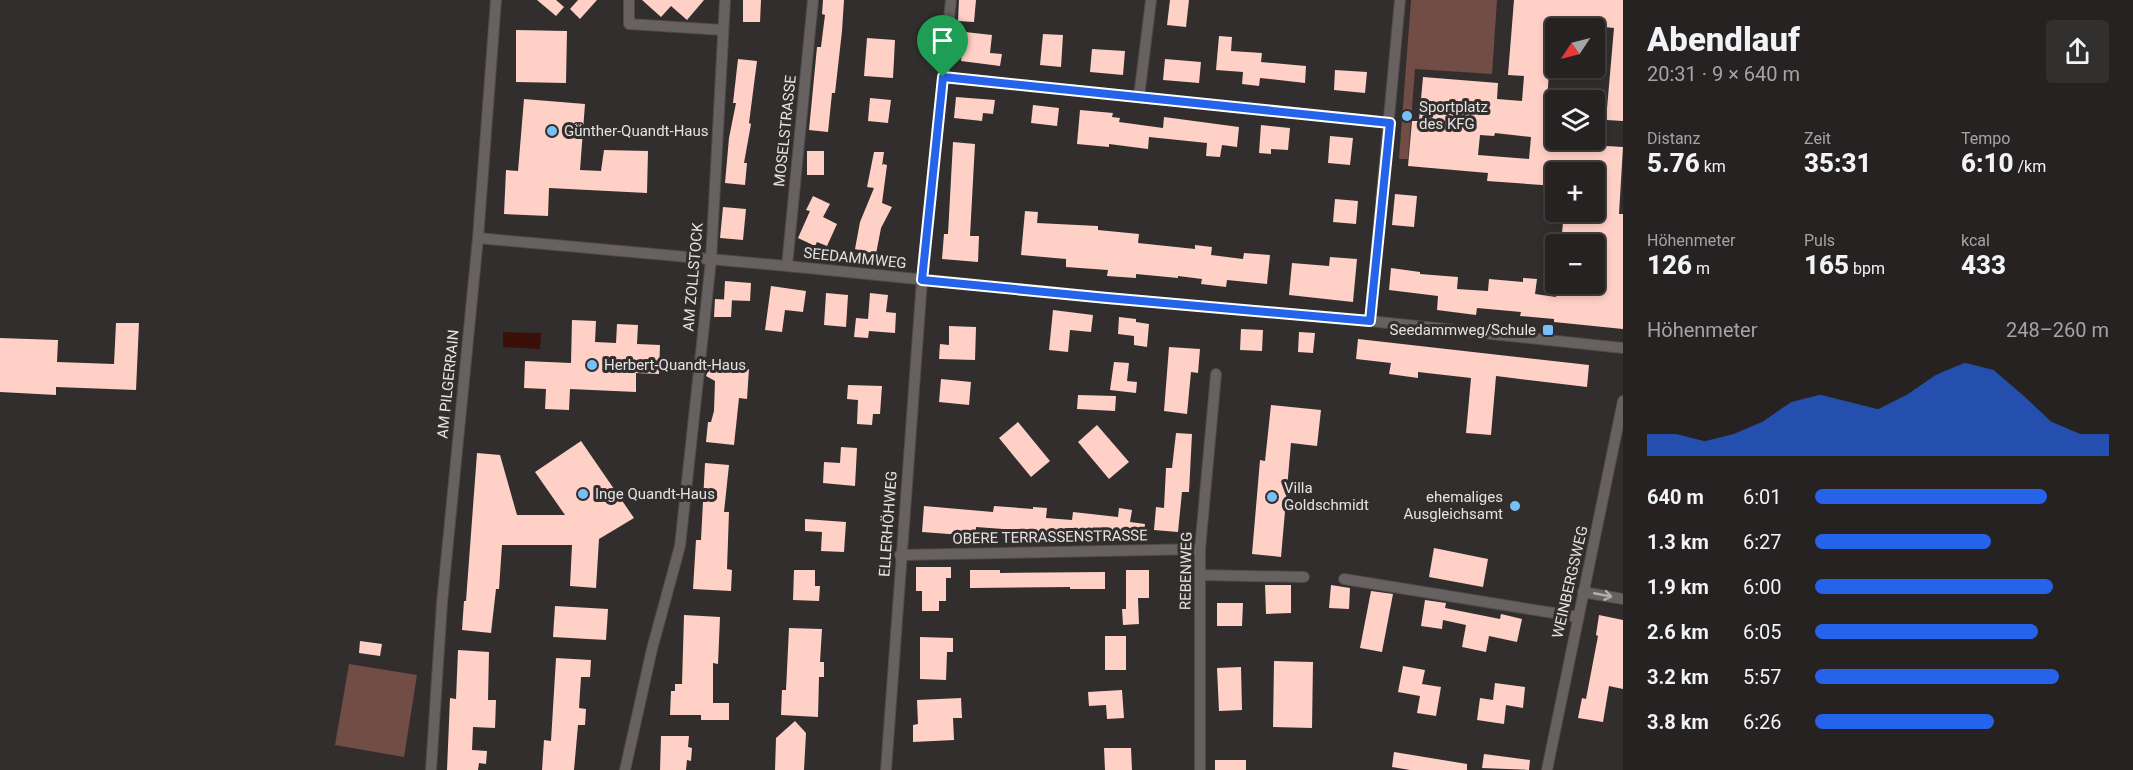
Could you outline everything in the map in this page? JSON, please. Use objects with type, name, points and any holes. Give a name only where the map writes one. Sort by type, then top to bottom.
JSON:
[{"type":"street","name":"AM PILGERRAIN","points":[[431,770],[442,603],[478,238],[496,0]]},
{"type":"street","points":[[629,0],[629,24],[723,30]]},
{"type":"street","name":"AM ZOLLSTOCK","points":[[625,770],[652,649],[680,546],[711,260],[725,0]]},
{"type":"street","name":"MOSELSTRASSE","points":[[787,266],[813,0]]},
{"type":"street","name":"ELLERHÖHWEG","points":[[886,770],[922,280],[951,0]]},
{"type":"street","points":[[1140,97],[1151,0]]},
{"type":"street","points":[[1370,321],[1400,0]]},
{"type":"street","points":[[943,77],[1390,123]]},
{"type":"street","name":"SEEDAMMWEG","points":[[478,238],[1370,321],[1623,348]]},
{"type":"street","name":"REBENWEG","points":[[1200,770],[1200,549],[1216,374]]},
{"type":"street","name":"WEINBERGSWEG","points":[[1547,770],[1623,401]]},
{"type":"street","name":"OBERE TERRASSENSTRASSE","points":[[900,555],[1200,549]]},
{"type":"street","points":[[1200,575],[1304,577]]},
{"type":"street","points":[[1344,579],[1578,617]]},
{"type":"street","points":[[1583,592],[1623,599]]},
{"type":"shaded area","name":"Sportplatz des KFG","points":[[1411,0],[1497,0],[1492,74],[1415,69],[1408,159],[1399,159]]},
{"type":"shaded area","points":[[503,332],[541,333],[540,349],[503,347]]},
{"type":"shaded area","points":[[349,664],[417,675],[404,757],[335,745]]},
{"type":"building","points":[[537,0],[556,0],[564,7],[556,16]]},
{"type":"building","points":[[578,0],[597,0],[580,19],[570,9]]},
{"type":"building","points":[[642,0],[704,0],[687,20],[671,6],[661,17]]},
{"type":"building","points":[[743,0],[761,0],[760,22],[743,22]]},
{"type":"building","points":[[823,0],[844,0],[835,93],[832,93],[828,132],[809,130],[817,47],[821,47],[825,15],[822,14]]},
{"type":"building","points":[[959,0],[976,0],[974,22],[958,21]]},
{"type":"building","points":[[1170,0],[1189,0],[1186,27],[1167,25]]},
{"type":"building","points":[[1514,0],[1623,0],[1623,121],[1606,120],[1614,28],[1605,27],[1605,18],[1545,18],[1545,78],[1549,78],[1548,90],[1545,90],[1545,150],[1605,150],[1605,146],[1623,147],[1619,214],[1623,214],[1623,329],[1554,322],[1554,319],[1520,316],[1521,312],[1477,308],[1476,315],[1437,310],[1438,296],[1389,290],[1391,268],[1420,272],[1420,274],[1458,277],[1457,289],[1488,291],[1489,279],[1523,282],[1523,278],[1537,279],[1535,294],[1556,297],[1556,294],[1605,294],[1605,234],[1562,234],[1563,222],[1605,222],[1605,162],[1545,162],[1545,185],[1487,181],[1488,173],[1408,166],[1412,121],[1419,121],[1423,77],[1498,83],[1497,99],[1522,101],[1524,76],[1508,75]],"holes":[[[1495,133],[1531,137],[1529,159],[1478,155],[1480,135],[1494,136]]]},
{"type":"building","name":"Günther-Quandt-Haus","points":[[516,30],[567,31],[566,83],[516,82]]},
{"type":"building","points":[[965,32],[992,35],[990,53],[1002,54],[1000,66],[961,61]]},
{"type":"building","points":[[1043,34],[1063,35],[1061,67],[1040,65]]},
{"type":"building","points":[[1219,36],[1232,37],[1231,51],[1262,53],[1261,62],[1306,66],[1305,83],[1260,78],[1259,86],[1242,84],[1243,72],[1216,70]]},
{"type":"building","points":[[867,38],[895,40],[893,78],[864,76]]},
{"type":"building","points":[[1092,49],[1125,51],[1123,75],[1090,72]]},
{"type":"building","points":[[738,59],[757,61],[749,123],[751,124],[744,163],[747,163],[745,185],[725,183],[729,138],[736,103],[733,103]]},
{"type":"building","points":[[1165,59],[1201,62],[1199,83],[1163,80]]},
{"type":"building","points":[[1335,70],[1367,72],[1365,93],[1334,90]]},
{"type":"building","points":[[956,97],[995,100],[993,114],[983,113],[982,121],[954,118]]},
{"type":"building","points":[[870,98],[891,100],[888,123],[868,121]]},
{"type":"building","points":[[524,99],[585,104],[580,170],[601,171],[604,150],[648,151],[647,193],[549,188],[548,216],[504,214],[506,170],[518,171]]},
{"type":"building","points":[[1033,105],[1059,108],[1057,126],[1031,123]]},
{"type":"building","points":[[1080,110],[1113,113],[1112,117],[1120,118],[1119,122],[1163,128],[1164,117],[1239,127],[1237,147],[1222,145],[1220,157],[1206,156],[1207,143],[1149,137],[1148,149],[1109,144],[1109,147],[1077,144]]},
{"type":"building","points":[[1261,125],[1290,128],[1288,150],[1271,149],[1271,154],[1259,153]]},
{"type":"building","points":[[1330,136],[1353,138],[1350,165],[1328,163]]},
{"type":"building","points":[[953,142],[975,144],[970,236],[979,236],[978,262],[942,259],[944,234],[948,234]]},
{"type":"building","points":[[807,151],[824,151],[824,175],[807,175]]},
{"type":"building","points":[[874,152],[884,152],[882,166],[887,165],[882,203],[892,207],[881,228],[876,254],[855,249],[860,222],[874,188],[867,187]]},
{"type":"building","points":[[1395,194],[1417,196],[1414,227],[1392,225]]},
{"type":"building","points":[[813,196],[830,204],[823,217],[837,224],[827,246],[817,242],[815,246],[798,238],[810,211],[806,210]]},
{"type":"building","points":[[1335,199],[1358,201],[1356,224],[1333,222]]},
{"type":"building","points":[[723,207],[746,209],[743,240],[720,238]]},
{"type":"building","points":[[1025,211],[1038,212],[1037,223],[1098,226],[1098,230],[1139,234],[1138,243],[1195,249],[1195,245],[1212,247],[1211,255],[1243,259],[1244,253],[1270,255],[1267,284],[1227,280],[1226,287],[1201,284],[1202,279],[1178,276],[1178,278],[1136,274],[1136,278],[1107,276],[1108,270],[1066,267],[1066,259],[1021,255]]},
{"type":"building","points":[[1330,257],[1357,259],[1353,302],[1289,295],[1292,263],[1329,266]]},
{"type":"building","points":[[725,281],[751,283],[750,301],[724,300]]},
{"type":"building","points":[[771,286],[806,291],[803,312],[785,310],[782,332],[765,330]]},
{"type":"building","points":[[826,293],[848,295],[846,327],[824,325]]},
{"type":"building","points":[[870,293],[888,295],[886,312],[896,313],[895,333],[869,331],[868,338],[854,337],[856,318],[868,319]]},
{"type":"building","points":[[715,299],[732,300],[731,317],[714,317]]},
{"type":"building","points":[[1053,310],[1093,315],[1091,332],[1070,330],[1068,352],[1049,350]]},
{"type":"building","points":[[1119,317],[1136,319],[1136,322],[1149,324],[1147,347],[1134,345],[1134,336],[1118,334]]},
{"type":"building","name":"Herbert-Quandt-Haus","points":[[572,320],[596,321],[595,342],[616,343],[617,324],[638,325],[637,344],[660,345],[659,374],[636,373],[636,392],[570,389],[569,410],[545,409],[546,389],[524,388],[525,361],[571,363]]},
{"type":"building","points":[[116,323],[139,323],[136,390],[56,387],[56,395],[0,392],[0,338],[58,340],[57,362],[114,364]]},
{"type":"building","points":[[949,326],[976,327],[975,360],[939,359],[940,344],[949,345]]},
{"type":"building","points":[[1241,329],[1263,330],[1262,351],[1240,350]]},
{"type":"building","points":[[1299,332],[1315,333],[1313,353],[1298,352]]},
{"type":"building","points":[[1358,339],[1589,365],[1587,387],[1496,376],[1491,435],[1466,433],[1471,378],[1418,372],[1418,378],[1389,374],[1391,363],[1356,359]]},
{"type":"building","points":[[1169,347],[1200,349],[1198,373],[1191,372],[1187,414],[1164,411]]},
{"type":"building","points":[[1114,362],[1129,363],[1127,381],[1137,382],[1136,393],[1110,390]]},
{"type":"building","points":[[711,363],[726,368],[749,369],[747,399],[739,398],[734,445],[706,442],[708,422],[711,422],[714,411],[715,381],[706,376]]},
{"type":"building","points":[[941,379],[971,382],[969,405],[939,402]]},
{"type":"building","points":[[848,385],[882,386],[880,414],[873,414],[872,425],[857,424],[858,400],[847,399]]},
{"type":"building","points":[[1078,395],[1116,396],[1115,411],[1077,409]]},
{"type":"building","points":[[1271,405],[1321,410],[1317,446],[1291,443],[1281,557],[1252,554],[1260,460],[1265,461]]},
{"type":"building","points":[[1018,422],[1050,461],[1031,477],[999,438]]},
{"type":"building","points":[[1097,425],[1129,462],[1109,479],[1078,442]]},
{"type":"building","points":[[1176,433],[1192,434],[1189,492],[1182,492],[1178,532],[1154,530],[1156,507],[1164,508],[1166,468],[1172,468]]},
{"type":"building","name":"Inge Quandt-Haus","points":[[581,441],[634,518],[599,539],[596,588],[570,586],[572,545],[502,545],[499,589],[496,589],[491,633],[462,630],[477,453],[500,455],[517,515],[565,515],[535,472]]},
{"type":"building","points":[[841,447],[857,448],[855,486],[823,483],[824,462],[840,463]]},
{"type":"building","points":[[705,463],[729,465],[724,512],[729,512],[727,569],[732,570],[731,591],[693,589],[696,540],[701,540]]},
{"type":"building","points":[[924,506],[993,512],[994,506],[1047,508],[1046,518],[1072,520],[1073,512],[1118,517],[1119,508],[1132,510],[1130,522],[1145,524],[1144,536],[1117,534],[1117,537],[1071,532],[1071,536],[1045,534],[1044,537],[1021,535],[1021,537],[1003,536],[1003,529],[976,527],[976,536],[922,532]]},
{"type":"building","points":[[805,519],[846,522],[844,552],[821,551],[822,532],[805,531]]},
{"type":"building","points":[[1434,548],[1488,559],[1483,587],[1429,577]]},
{"type":"building","points":[[916,567],[951,567],[951,578],[946,578],[946,601],[939,601],[939,611],[922,611],[922,591],[916,591]]},
{"type":"building","points":[[794,570],[815,570],[815,586],[820,586],[819,601],[793,600]]},
{"type":"building","points":[[970,570],[1000,570],[1000,573],[1105,572],[1105,589],[970,588]]},
{"type":"building","points":[[1126,570],[1149,570],[1149,598],[1138,598],[1139,624],[1123,625],[1122,609],[1126,609]]},
{"type":"building","points":[[1265,585],[1291,585],[1291,613],[1266,614]]},
{"type":"building","points":[[1331,585],[1350,588],[1349,609],[1329,608]]},
{"type":"building","points":[[1371,591],[1393,594],[1382,652],[1360,648]]},
{"type":"building","points":[[1425,600],[1446,603],[1445,608],[1500,619],[1501,614],[1522,619],[1517,642],[1489,636],[1486,652],[1462,647],[1466,625],[1443,620],[1442,629],[1421,626]]},
{"type":"building","points":[[1217,603],[1243,603],[1242,626],[1217,626]]},
{"type":"building","points":[[555,606],[608,609],[606,640],[553,637]]},
{"type":"building","points":[[684,615],[720,617],[718,664],[713,663],[713,703],[729,703],[729,720],[701,720],[701,715],[670,715],[671,691],[675,691],[675,684],[682,684]]},
{"type":"building","points":[[1599,615],[1623,620],[1623,689],[1609,686],[1603,722],[1578,718],[1582,698],[1586,699],[1598,636],[1596,635]]},
{"type":"building","points":[[789,628],[822,629],[820,662],[824,662],[824,677],[819,677],[818,717],[781,715],[782,690],[786,690]]},
{"type":"building","points":[[1105,636],[1126,636],[1126,670],[1105,670]]},
{"type":"building","points":[[920,637],[953,638],[953,652],[947,652],[946,680],[920,679]]},
{"type":"building","points":[[360,641],[382,644],[380,656],[359,653]]},
{"type":"building","points":[[458,650],[489,652],[488,700],[496,700],[495,728],[473,727],[472,750],[487,751],[486,764],[479,763],[478,770],[447,770],[450,698],[456,699]]},
{"type":"building","points":[[556,658],[591,660],[590,677],[581,677],[579,708],[586,709],[585,725],[578,725],[574,770],[542,770],[544,740],[551,741]]},
{"type":"building","points":[[1274,661],[1313,662],[1312,728],[1273,727]]},
{"type":"building","points":[[1403,666],[1425,670],[1422,684],[1441,687],[1436,716],[1417,713],[1420,696],[1398,692]]},
{"type":"building","points":[[1241,667],[1242,710],[1219,711],[1217,668]]},
{"type":"building","points":[[1495,683],[1525,687],[1523,708],[1506,705],[1504,724],[1477,720],[1480,698],[1493,700]]},
{"type":"building","points":[[1122,690],[1124,718],[1107,719],[1106,705],[1089,706],[1088,692]]},
{"type":"building","points":[[961,698],[962,718],[953,718],[954,740],[913,742],[913,725],[918,724],[917,700]]},
{"type":"building","points":[[795,721],[806,733],[804,770],[775,770],[776,738]]},
{"type":"building","points":[[661,736],[689,736],[688,747],[692,748],[691,761],[687,760],[686,770],[660,770]]},
{"type":"building","points":[[1104,748],[1131,748],[1132,770],[1105,770]]},
{"type":"building","points":[[1394,752],[1467,764],[1467,770],[1410,770],[1392,767]]},
{"type":"building","points":[[1484,754],[1530,760],[1529,770],[1482,768]]},
{"type":"building","points":[[1215,760],[1246,760],[1246,770],[1215,770]]},
{"type":"place","name":"Sportplatz des KFG","points":[[1407,116]]},
{"type":"place","name":"Günther-Quandt-Haus","points":[[552,131]]},
{"type":"place","name":"Seedammweg/Schule","points":[[1548,330]]},
{"type":"place","name":"Herbert-Quandt-Haus","points":[[592,365]]},
{"type":"place","name":"Inge Quandt-Haus","points":[[583,494]]},
{"type":"place","name":"Villa Goldschmidt","points":[[1272,497]]},
{"type":"place","name":"ehemaliges Ausgleichsamt","points":[[1515,506]]},
{"type":"route","points":[[943,77],[1390,123],[1370,321],[922,280],[943,77]]}]
